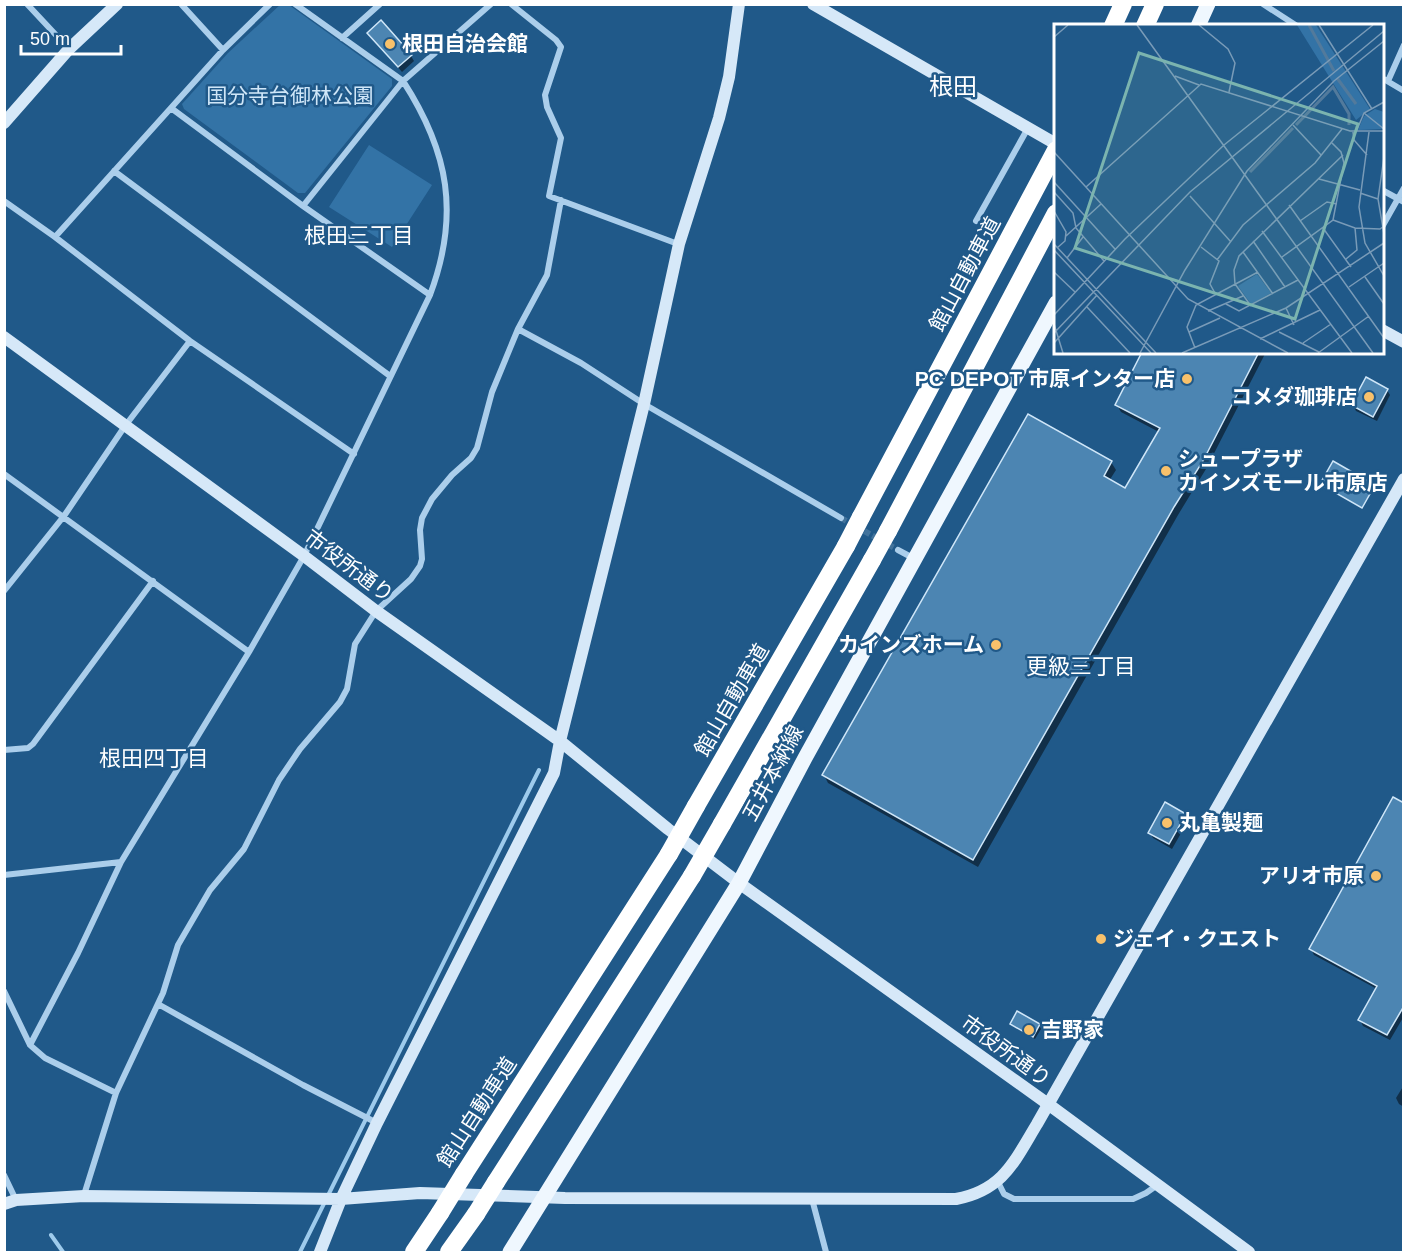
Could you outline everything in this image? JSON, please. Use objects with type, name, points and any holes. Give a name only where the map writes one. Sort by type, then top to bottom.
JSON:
[{"type":"highway","points":[[1114,24],[1123,4]]},
{"type":"highway","points":[[1146,24],[1155,4]]},
{"type":"highway","name":"館山自動車道","points":[[414,1252],[669,854],[846,546],[1052,157]]},
{"type":"highway","points":[[449,1252],[476,1214],[692,876],[888,531],[1054,217]]},
{"type":"main road","points":[[1199,24],[1208,4]]},
{"type":"main road","name":"五井本納線","points":[[510,1252],[739,883],[805,758],[1054,307]]},
{"type":"street","points":[[27,4],[69,49]]},
{"type":"street","points":[[4,123],[69,49],[117,4]]},
{"type":"street","points":[[181,4],[223,50]]},
{"type":"street","points":[[55,237],[223,50],[270,4]]},
{"type":"street","points":[[30,1045],[78,953],[121,862],[249,652],[304,556],[430,295],[441,264],[447,227],[446,191],[435,142],[421,112],[403,81],[295,4]]},
{"type":"street","points":[[342,38],[380,4]]},
{"type":"street","points":[[303,206],[403,81],[491,4]]},
{"type":"street","points":[[512,4],[556,40],[561,47],[545,95],[547,107],[561,138],[549,196],[679,244]]},
{"type":"street","points":[[320,1252],[341,1199],[377,1124],[554,772],[644,404],[679,244],[720,117],[729,77],[739,4]]},
{"type":"street","points":[[813,4],[1054,143]]},
{"type":"street","points":[[1263,4],[1294,24]]},
{"type":"street","points":[[1404,45],[1385,80],[1404,91]]},
{"type":"street","points":[[171,108],[303,206],[430,295]]},
{"type":"street","points":[[976,221],[1028,128]]},
{"type":"street","points":[[114,171],[390,376]]},
{"type":"street","points":[[1384,225],[1400,201],[1404,188]]},
{"type":"street","points":[[1384,191],[1400,201]]},
{"type":"street","points":[[84,1196],[116,1092],[158,1004],[178,945],[210,890],[244,849],[279,780],[300,749],[340,702],[347,689],[355,644],[376,610],[411,579],[420,566],[422,518],[432,499],[452,475],[471,458],[477,448],[492,392],[518,329],[547,275],[561,200]]},
{"type":"street","points":[[4,201],[55,237],[189,341],[354,454]]},
{"type":"street","points":[[518,329],[581,363],[644,404],[841,518]]},
{"type":"street","points":[[1384,331],[1404,342]]},
{"type":"street","name":"市役所通り","points":[[4,338],[376,610],[560,741],[668,829],[739,883],[1048,1104],[1156,1186],[1249,1252]]},
{"type":"street","points":[[6,587],[63,516],[125,426],[189,341]]},
{"type":"street","points":[[4,474],[249,652]]},
{"type":"street","points":[[4,1174],[10,1202],[84,1196],[341,1199],[420,1193],[544,1198],[956,1199],[978,1193],[998,1182],[1009,1172],[1404,479]]},
{"type":"street","points":[[898,550],[914,559]]},
{"type":"street","points":[[4,750],[28,748],[33,744],[153,581]]},
{"type":"street","points":[[4,876],[121,862]]},
{"type":"street","points":[[4,991],[30,1045],[45,1058],[116,1092]]},
{"type":"street","points":[[158,1004],[377,1124]]},
{"type":"street","points":[[998,1182],[1004,1194],[1014,1198],[1133,1199],[1156,1186]]},
{"type":"street","points":[[812,1199],[826,1252]]},
{"type":"green space","name":"国分寺台御林公園","points":[[281,4],[289,5],[392,79],[392,86],[305,193],[298,193],[184,109],[182,104],[228,53]]},
{"type":"green space","points":[[369,145],[432,185],[392,247],[329,207]]},
{"type":"building","name":"根田自治会館","points":[[381,20],[412,55],[398,67],[367,33]]},
{"type":"building","name":"カインズホーム","points":[[1141,354],[1258,354],[1203,461],[1174,507],[973,860],[822,775],[1028,414],[1112,461],[1104,476],[1125,488],[1160,428],[1115,405]]},
{"type":"building","name":"コメダ珈琲店","points":[[1366,377],[1388,389],[1373,417],[1351,405]]},
{"type":"building","points":[[1333,461],[1375,485],[1362,508],[1320,484]]},
{"type":"building","name":"アリオ市原","points":[[1393,797],[1404,803],[1404,1006],[1387,1035],[1358,1020],[1377,986],[1309,949]]},
{"type":"building","name":"丸亀製麺","points":[[1165,802],[1186,814],[1169,844],[1148,833]]},
{"type":"building","name":"吉野家","points":[[1017,1011],[1040,1024],[1033,1037],[1010,1024]]},
{"type":"waterway","points":[[300,1252],[539,770]]},
{"type":"waterway","points":[[51,1235],[63,1252]]},
{"type":"tunnel","points":[[841,518],[898,550]]},
{"type":"place","name":"根田自治会館","points":[[390,44]]},
{"type":"place","name":"PC DEPOT 市原インター店","points":[[1187,379]]},
{"type":"place","name":"コメダ珈琲店","points":[[1369,397]]},
{"type":"place","name":"シュープラザ カインズモール市原店","points":[[1166,471]]},
{"type":"place","name":"カインズホーム","points":[[996,645]]},
{"type":"place","name":"丸亀製麺","points":[[1167,823]]},
{"type":"place","name":"アリオ市原","points":[[1376,876]]},
{"type":"place","name":"ジェイ・クエスト","points":[[1101,939]]},
{"type":"place","name":"吉野家","points":[[1029,1030]]},
{"type":"district","name":"根田","points":[[953,87]]},
{"type":"district","name":"根田三丁目","points":[[359,235]]},
{"type":"district","name":"更級三丁目","points":[[1081,666]]},
{"type":"district","name":"根田四丁目","points":[[154,758]]}]
